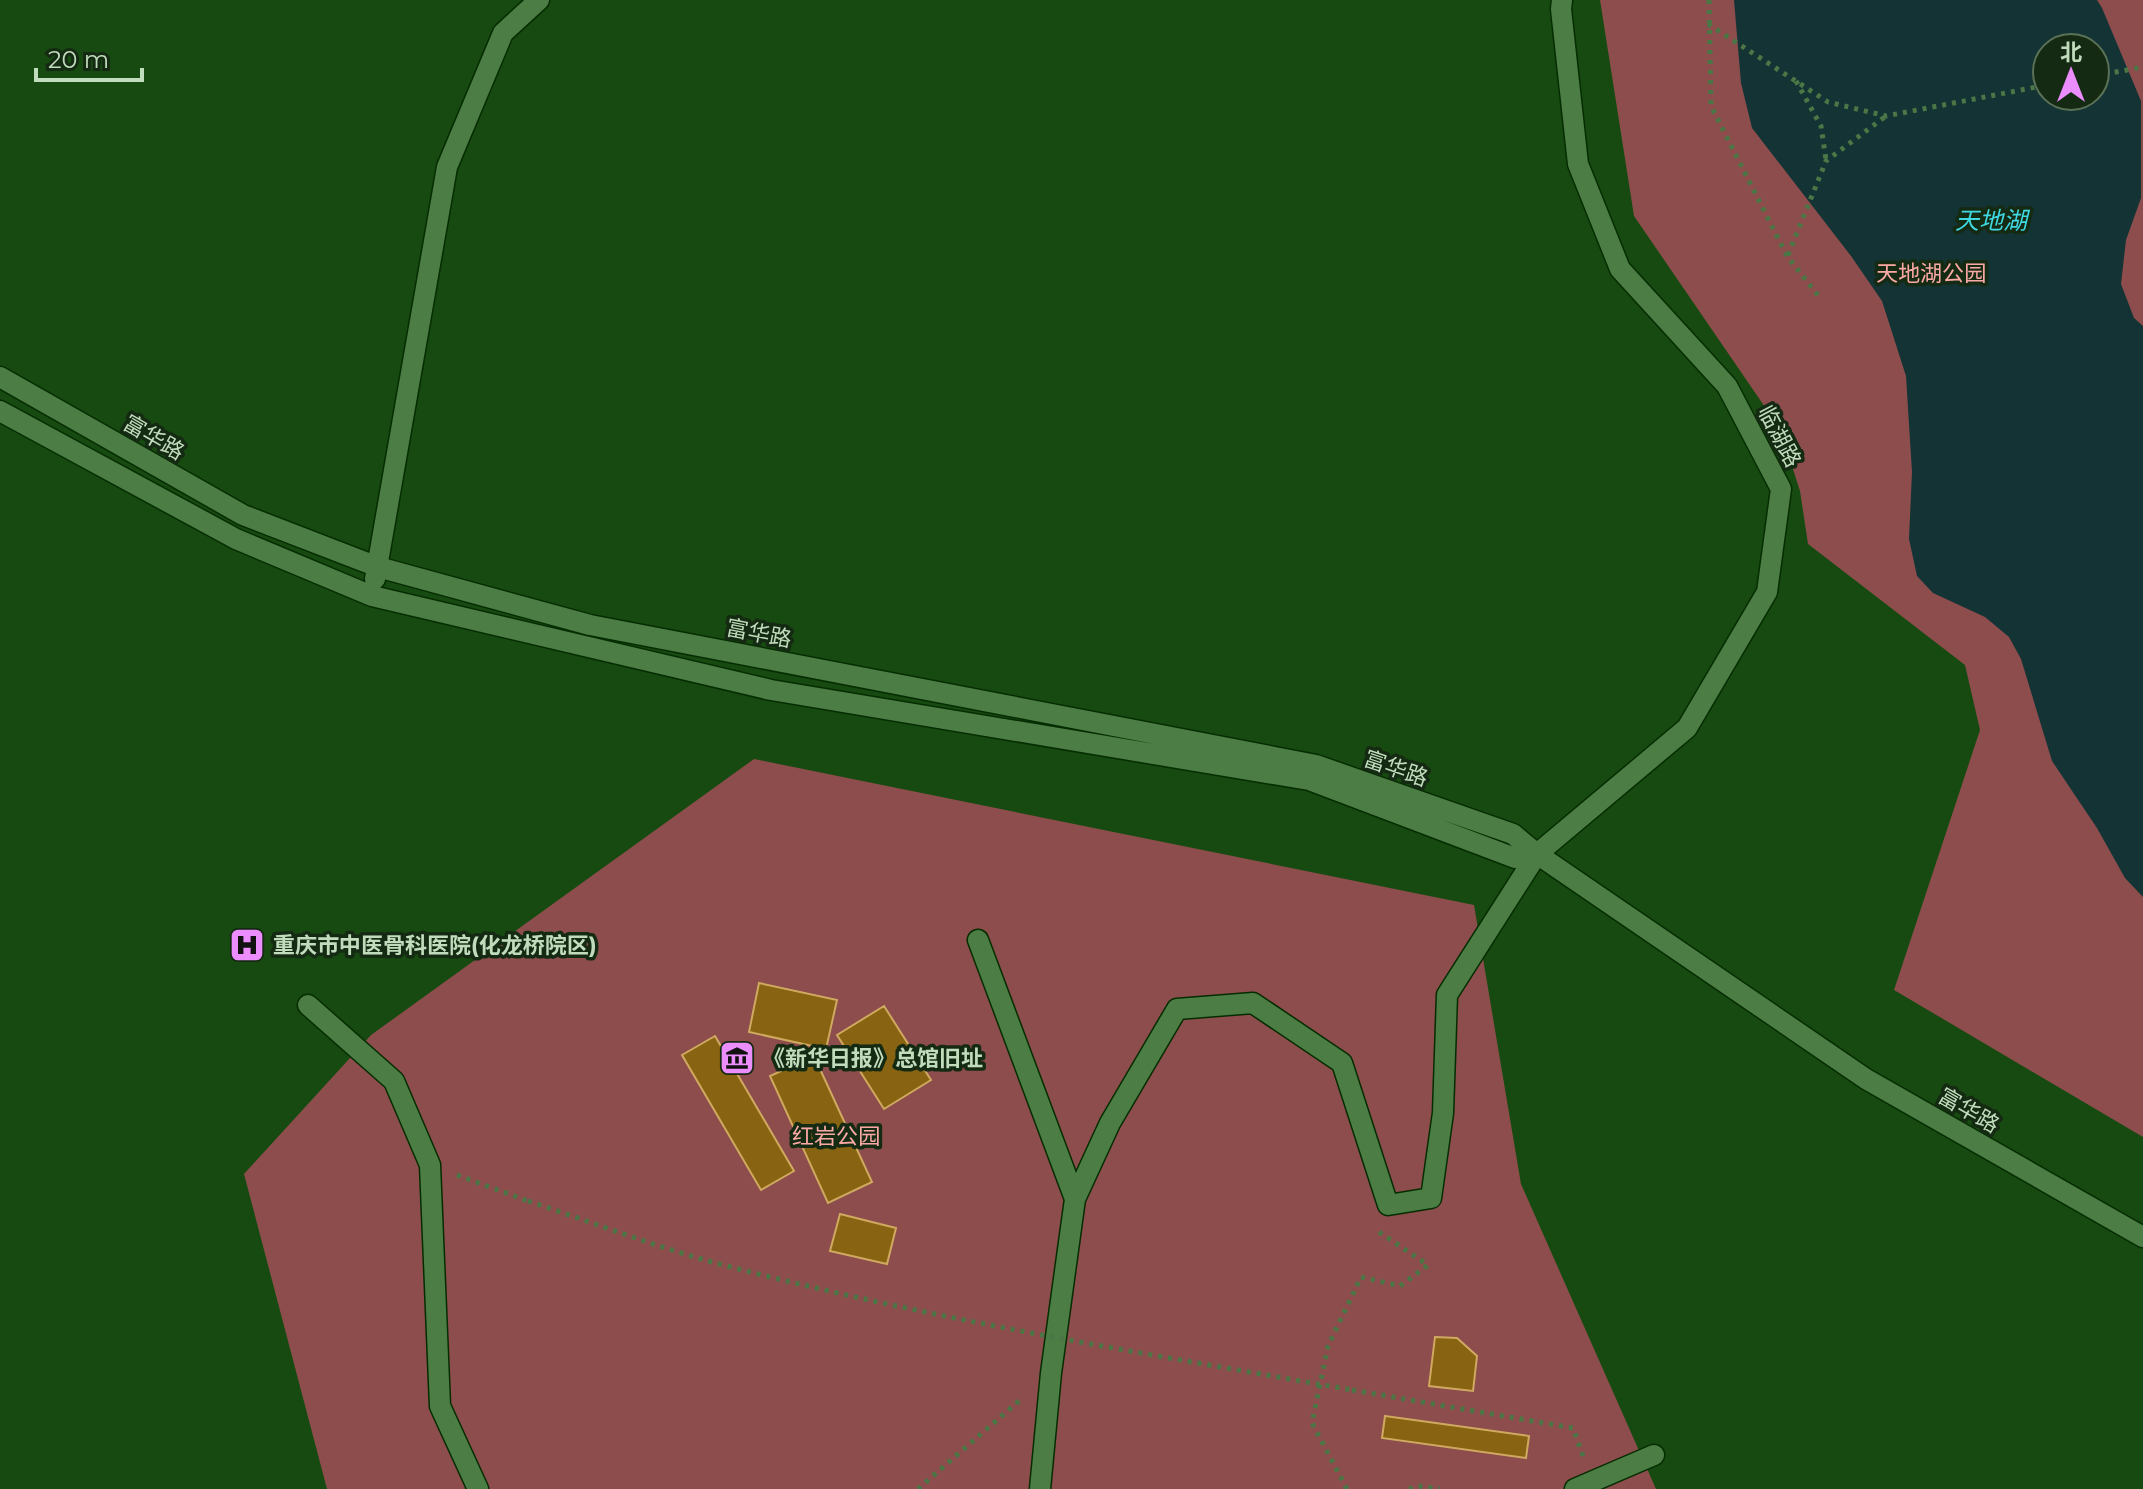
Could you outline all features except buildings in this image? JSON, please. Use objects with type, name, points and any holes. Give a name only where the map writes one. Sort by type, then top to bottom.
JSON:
[{"type":"street","points":[[372,596],[447,167],[503,33],[539,0]]},
{"type":"street","name":"临湖路","points":[[1388,1205],[1431,1198],[1443,1113],[1447,995],[1537,854],[1687,728],[1767,592],[1781,489],[1727,386],[1620,269],[1578,164],[1562,0]]},
{"type":"street","name":"富华路","points":[[0,377],[243,515],[378,567],[590,625],[1316,765],[1513,834],[1537,854],[1866,1079],[2143,1237]]},
{"type":"street","name":"富华路","points":[[0,411],[236,539],[372,596],[771,690],[1309,780],[1515,858],[1537,854]]},
{"type":"street","points":[[978,940],[1075,1199]]},
{"type":"street","points":[[1040,1489],[1051,1373],[1075,1199],[1110,1123],[1177,1009],[1253,1003],[1342,1063],[1388,1205]]},
{"type":"street","points":[[308,1005],[394,1081],[430,1165],[440,1406],[478,1489]]},
{"type":"street","points":[[1575,1489],[1654,1455]]},
{"type":"path","points":[[1709,0],[1711,106],[1787,256],[1820,298]]},
{"type":"path","points":[[1708,24],[1828,102],[1886,116],[2031,88]]},
{"type":"path","points":[[2111,73],[2143,67]]},
{"type":"path","points":[[1787,256],[1826,161],[1821,126],[1795,80]]},
{"type":"path","points":[[1826,161],[1886,116]]},
{"type":"path","points":[[430,1165],[709,1261],[882,1304],[1038,1335],[1573,1428]]},
{"type":"path","points":[[1347,1489],[1312,1423],[1328,1346],[1361,1277],[1400,1286],[1428,1265],[1378,1232],[1388,1205]]},
{"type":"path","points":[[918,1489],[1051,1373]]},
{"type":"path","points":[[1409,1489],[1418,1486],[1440,1489]]},
{"type":"green space","name":"天地湖公园","points":[[1600,0],[2143,0],[2143,1137],[1894,990],[1980,730],[1965,665],[1808,544],[1800,491],[1780,429],[1634,216]]},
{"type":"green space","name":"红岩公园","points":[[754,759],[1474,905],[1521,1184],[1656,1489],[327,1489],[244,1174],[371,1035]]},
{"type":"water","name":"天地湖","points":[[1734,0],[2097,0],[2102,8],[2141,101],[2141,198],[2126,240],[2121,284],[2134,318],[2143,326],[2143,897],[2125,878],[2097,828],[2052,761],[2021,659],[2009,637],[1985,617],[1933,593],[1917,576],[1909,539],[1912,472],[1906,376],[1882,301],[1752,128],[1741,83]]},
{"type":"place","name":"重庆市中医骨科医院(化龙桥院区)","points":[[247,945]]},
{"type":"place","name":"《新华日报》总馆旧址","points":[[737,1058]]}]
